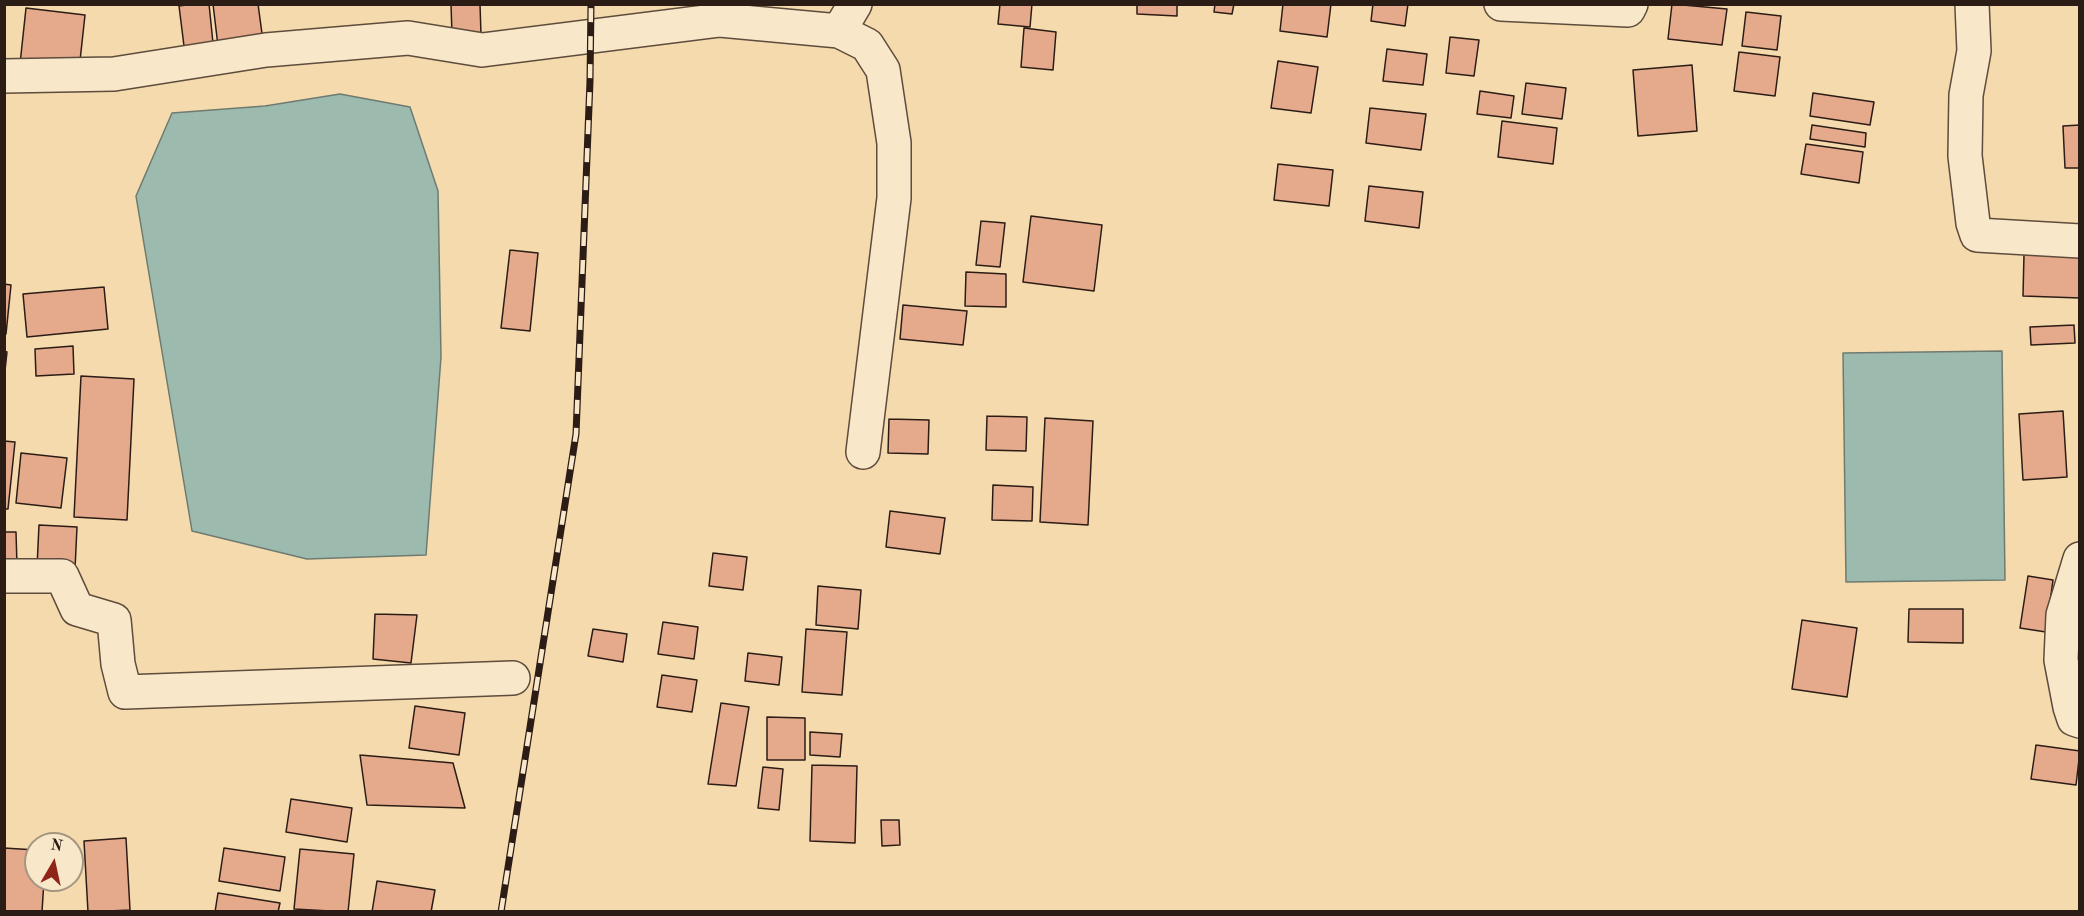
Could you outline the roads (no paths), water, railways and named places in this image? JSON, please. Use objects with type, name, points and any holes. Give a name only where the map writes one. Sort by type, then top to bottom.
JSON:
[{"type":"street","points":[[1501,4],[1628,10],[1631,4]]},
{"type":"street","points":[[1972,4],[1974,51],[1966,95],[1965,156],[1973,223],[1977,235],[2079,241]]},
{"type":"street","points":[[4,76],[114,74],[266,50],[408,38],[482,50],[720,20],[847,18],[883,70],[894,143],[894,198],[863,452]]},
{"type":"street","points":[[2079,559],[2063,615],[2061,660],[2070,706],[2074,719],[2079,722]]},
{"type":"street","points":[[4,576],[62,576],[78,609],[114,620],[118,664],[125,692],[513,678]]},
{"type":"railway","points":[[501,912],[576,434],[591,4]]}]
